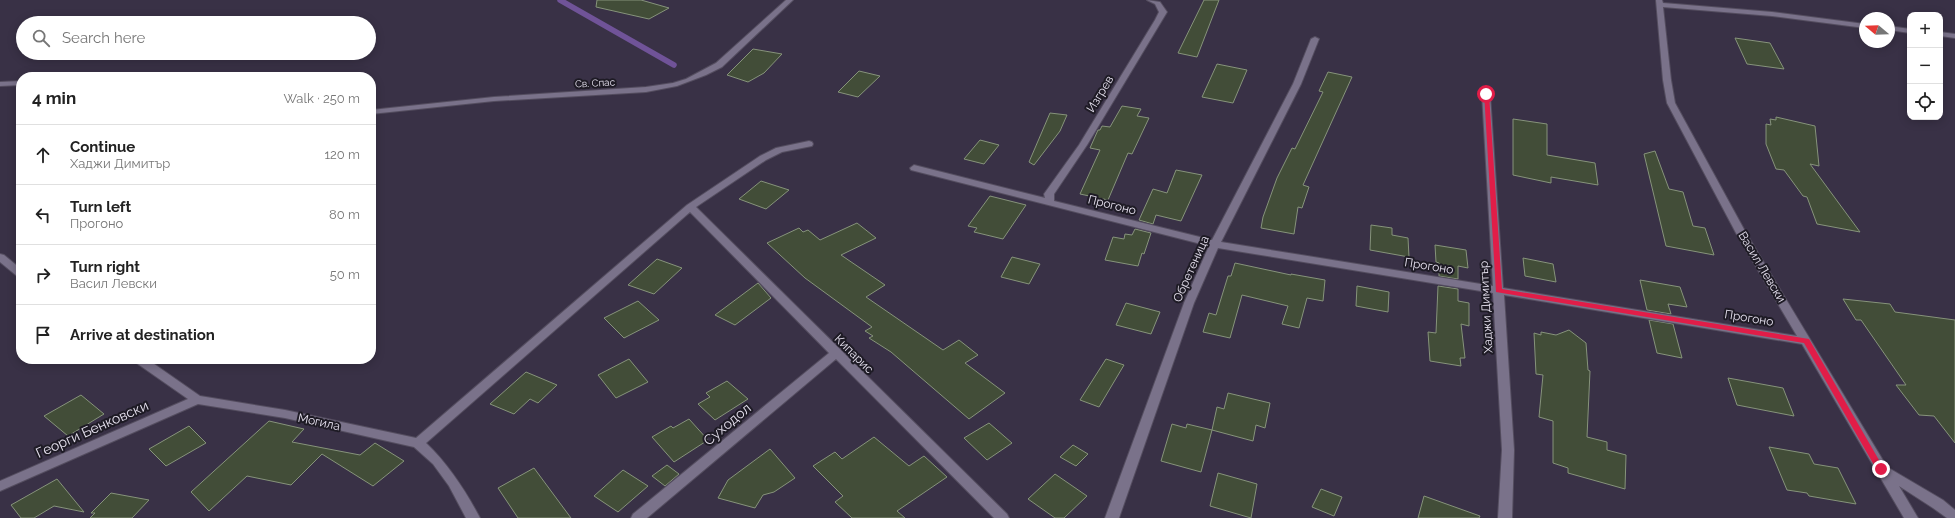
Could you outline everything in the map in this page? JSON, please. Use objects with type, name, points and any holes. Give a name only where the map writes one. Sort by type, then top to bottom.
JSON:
[{"type":"street","name":"Св. Спас","points":[[376,111],[492,99],[599,92],[646,91],[669,88],[706,73],[719,65],[790,0]]},
{"type":"street","name":"Изгрев","points":[[1050,203],[1049,194],[1083,145],[1159,20],[1162,12],[1158,3],[1150,0]]},
{"type":"street","points":[[1660,3],[1772,14],[1859,25]]},
{"type":"street","name":"Васил Левски","points":[[1660,3],[1667,80],[1671,103],[1680,122],[1741,233],[1911,518]]},
{"type":"street","points":[[1895,29],[1907,31]]},
{"type":"street","points":[[1943,34],[1955,36]]},
{"type":"street","name":"Обретеница","points":[[1112,518],[1189,303],[1215,244],[1297,84],[1315,39]]},
{"type":"street","points":[[0,84],[16,83]]},
{"type":"street","name":"Хаджи Димитър","points":[[1486,94],[1508,450],[1505,518]]},
{"type":"street","points":[[418,444],[690,207],[763,158],[779,150],[809,144]]},
{"type":"street","name":"Прогоно","points":[[914,168],[1215,244],[1806,341]]},
{"type":"street","name":"Кипарис","points":[[690,207],[835,354],[1002,518]]},
{"type":"street","points":[[0,258],[16,270]]},
{"type":"street","name":"Суходол","points":[[638,518],[835,354]]},
{"type":"street","name":"Могила","points":[[146,364],[196,400],[285,414],[418,444],[437,461],[453,482],[473,518]]},
{"type":"street","name":"Георги Бенковски","points":[[0,486],[196,400]]},
{"type":"street","points":[[1881,469],[1938,504],[1955,517]]},
{"type":"building","points":[[597,0],[641,0],[669,8],[649,19],[596,7]]},
{"type":"building","points":[[1204,0],[1219,0],[1197,57],[1178,53]]},
{"type":"building","points":[[1735,38],[1770,43],[1784,69],[1747,64]]},
{"type":"building","points":[[753,49],[782,54],[764,73],[748,82],[727,75]]},
{"type":"building","points":[[1217,64],[1247,70],[1233,103],[1202,97]]},
{"type":"building","points":[[859,71],[880,76],[858,97],[838,92]]},
{"type":"building","points":[[1328,72],[1352,77],[1303,185],[1309,187],[1302,208],[1298,207],[1294,234],[1261,228],[1263,217],[1277,178],[1292,148],[1295,149],[1323,92],[1319,91]]},
{"type":"building","points":[[1122,106],[1141,109],[1137,116],[1149,118],[1132,154],[1128,153],[1108,200],[1080,194],[1100,150],[1090,148],[1098,130],[1100,130],[1102,126],[1110,127]]},
{"type":"building","points":[[1050,113],[1067,115],[1060,131],[1034,165],[1029,162]]},
{"type":"building","points":[[1776,117],[1815,126],[1819,166],[1810,164],[1860,232],[1817,224],[1807,197],[1803,196],[1784,170],[1776,169],[1766,144],[1766,124],[1771,125],[1770,119],[1776,120]]},
{"type":"building","points":[[1513,119],[1547,124],[1547,155],[1595,163],[1598,185],[1551,177],[1551,183],[1513,175]]},
{"type":"building","points":[[980,140],[999,145],[984,164],[964,159]]},
{"type":"building","points":[[1655,151],[1669,189],[1683,192],[1693,226],[1705,228],[1714,255],[1666,246],[1644,154]]},
{"type":"building","points":[[1176,170],[1202,175],[1181,221],[1156,215],[1153,224],[1139,220],[1153,189],[1167,193]]},
{"type":"building","points":[[761,181],[789,190],[766,209],[739,199]]},
{"type":"building","points":[[990,196],[1026,205],[1003,239],[974,232],[977,228],[968,226]]},
{"type":"building","points":[[857,223],[876,238],[841,255],[885,285],[866,297],[943,350],[959,340],[978,355],[965,363],[1005,393],[969,419],[891,352],[869,338],[873,336],[865,331],[872,327],[805,278],[767,243],[799,228],[803,232],[808,230],[820,240]]},
{"type":"building","points":[[1371,225],[1392,228],[1392,235],[1408,238],[1409,257],[1370,250]]},
{"type":"building","points":[[1135,229],[1151,233],[1138,266],[1105,260],[1113,237],[1124,239],[1125,234],[1132,235]]},
{"type":"building","points":[[1435,245],[1466,250],[1468,268],[1458,266],[1458,279],[1439,276],[1439,263],[1436,262]]},
{"type":"building","points":[[1012,257],[1040,264],[1029,284],[1001,277]]},
{"type":"building","points":[[1523,258],[1553,264],[1556,282],[1525,276]]},
{"type":"building","points":[[657,259],[682,268],[654,294],[628,285]]},
{"type":"building","points":[[1235,263],[1291,275],[1325,280],[1323,301],[1307,298],[1299,328],[1282,324],[1288,306],[1242,295],[1230,338],[1203,332],[1209,313],[1216,315],[1228,276],[1231,276]]},
{"type":"building","points":[[1640,280],[1680,287],[1687,307],[1668,304],[1671,314],[1647,310]]},
{"type":"building","points":[[758,283],[771,298],[735,325],[715,315]]},
{"type":"building","points":[[1357,286],[1389,292],[1388,312],[1356,306]]},
{"type":"building","points":[[1438,286],[1458,289],[1458,301],[1469,303],[1469,326],[1461,324],[1465,358],[1460,358],[1461,366],[1430,361],[1428,332],[1436,333]]},
{"type":"building","points":[[1843,299],[1890,304],[1895,312],[1955,320],[1955,443],[1934,416],[1919,415],[1896,385],[1906,385],[1861,320],[1856,320]]},
{"type":"building","points":[[638,301],[659,320],[624,338],[604,318]]},
{"type":"building","points":[[1126,303],[1160,312],[1151,334],[1116,325]]},
{"type":"building","points":[[1649,320],[1673,324],[1682,358],[1657,353]]},
{"type":"building","points":[[1569,330],[1586,343],[1588,370],[1590,371],[1587,437],[1607,442],[1607,450],[1626,455],[1625,489],[1568,473],[1568,468],[1553,463],[1553,421],[1539,417],[1543,375],[1536,374],[1534,333],[1541,335],[1541,332],[1556,335]]},
{"type":"building","points":[[629,359],[648,382],[616,398],[598,375]]},
{"type":"building","points":[[1106,359],[1124,365],[1099,407],[1080,400]]},
{"type":"building","points":[[526,372],[557,385],[538,403],[530,399],[514,414],[490,404]]},
{"type":"building","points":[[1728,378],[1783,388],[1794,416],[1737,405]]},
{"type":"building","points":[[727,381],[748,399],[715,420],[698,404],[710,397],[706,393]]},
{"type":"building","points":[[1228,393],[1270,403],[1265,428],[1256,425],[1253,441],[1212,430],[1217,407],[1224,409]]},
{"type":"building","points":[[81,395],[104,414],[68,436],[44,416]]},
{"type":"building","points":[[689,419],[708,440],[674,462],[652,437],[671,426],[673,428]]},
{"type":"building","points":[[269,421],[304,429],[292,442],[360,455],[375,443],[404,461],[373,486],[322,454],[291,485],[247,476],[209,511],[191,492]]},
{"type":"building","points":[[989,423],[1012,443],[987,460],[964,438]]},
{"type":"building","points":[[1172,424],[1186,428],[1187,424],[1212,430],[1201,472],[1161,461]]},
{"type":"building","points":[[189,426],[206,443],[166,466],[149,449]]},
{"type":"building","points":[[874,437],[909,466],[924,456],[947,477],[897,511],[905,518],[852,518],[835,502],[843,496],[813,466],[835,452],[842,459]]},
{"type":"building","points":[[1073,445],[1088,454],[1076,466],[1060,457]]},
{"type":"building","points":[[1769,447],[1809,454],[1814,464],[1838,468],[1856,504],[1809,496],[1807,493],[1787,490]]},
{"type":"building","points":[[770,449],[795,478],[774,492],[763,495],[755,508],[718,498],[728,480]]},
{"type":"building","points":[[667,465],[679,474],[665,486],[652,476]]},
{"type":"building","points":[[534,468],[571,518],[518,518],[498,488]]},
{"type":"building","points":[[623,470],[648,486],[618,512],[594,496]]},
{"type":"building","points":[[1218,473],[1257,484],[1251,518],[1210,506]]},
{"type":"building","points":[[1055,474],[1087,496],[1064,518],[1055,518],[1028,499]]},
{"type":"building","points":[[57,479],[84,512],[54,506],[34,518],[21,518],[11,505]]},
{"type":"building","points":[[1321,489],[1342,497],[1334,516],[1312,507]]},
{"type":"building","points":[[111,493],[149,500],[132,518],[90,518],[95,513],[91,513]]},
{"type":"building","points":[[1424,496],[1480,516],[1479,518],[1418,518]]},
{"type":"waterway","points":[[560,0],[674,65]]},
{"type":"route","points":[[1486,94],[1499,291],[1806,341],[1881,469]]}]
